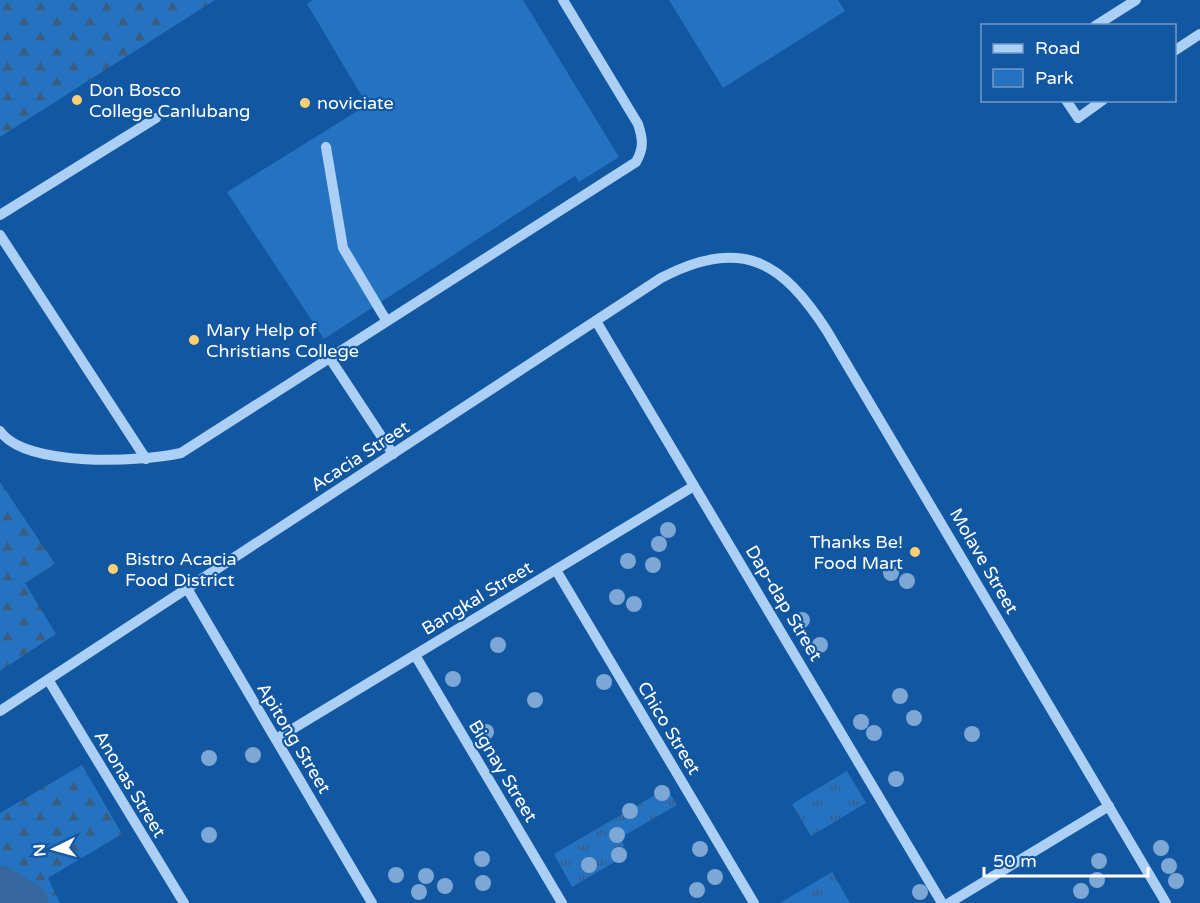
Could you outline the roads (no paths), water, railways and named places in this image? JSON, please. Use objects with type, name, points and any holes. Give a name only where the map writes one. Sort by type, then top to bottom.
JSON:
[{"type":"street","points":[[0,431],[19,446],[55,456],[146,459],[181,453],[636,162],[642,150],[642,137],[638,124],[563,0]]},
{"type":"street","points":[[1098,24],[1136,0]]},
{"type":"street","points":[[1176,50],[1200,34]]},
{"type":"street","points":[[1067,102],[1078,118],[1100,102]]},
{"type":"street","points":[[0,215],[156,118]]},
{"type":"street","points":[[326,147],[343,248],[386,320]]},
{"type":"street","points":[[0,235],[146,459]]},
{"type":"street","name":"Acacia Street","points":[[0,711],[677,270],[710,259],[727,257],[749,260]]},
{"type":"street","name":"Molave Street","points":[[749,260],[769,267],[797,289],[828,331],[1166,903]]},
{"type":"street","name":"Dap-dap Street","points":[[596,321],[942,903]]},
{"type":"street","points":[[329,357],[393,454]]},
{"type":"street","name":"Bangkal Street","points":[[276,739],[694,486]]},
{"type":"street","name":"Chico Street","points":[[556,570],[754,903]]},
{"type":"street","name":"Apitong Street","points":[[188,590],[372,903]]},
{"type":"street","name":"Bignay Street","points":[[415,655],[562,903]]},
{"type":"street","name":"Anonas Street","points":[[49,681],[184,903]]},
{"type":"street","points":[[949,903],[1109,806]]},
{"type":"waterway","points":[[0,885],[29,903]]},
{"type":"place","name":"Don Bosco College Canlubang","points":[[77,100]]},
{"type":"place","name":"noviciate","points":[[305,103]]},
{"type":"place","name":"Mary Help of Christians College","points":[[194,340]]},
{"type":"place","name":"Thanks Be! Food Mart","points":[[915,552]]},
{"type":"place","name":"Bistro Acacia Food District","points":[[113,569]]}]
